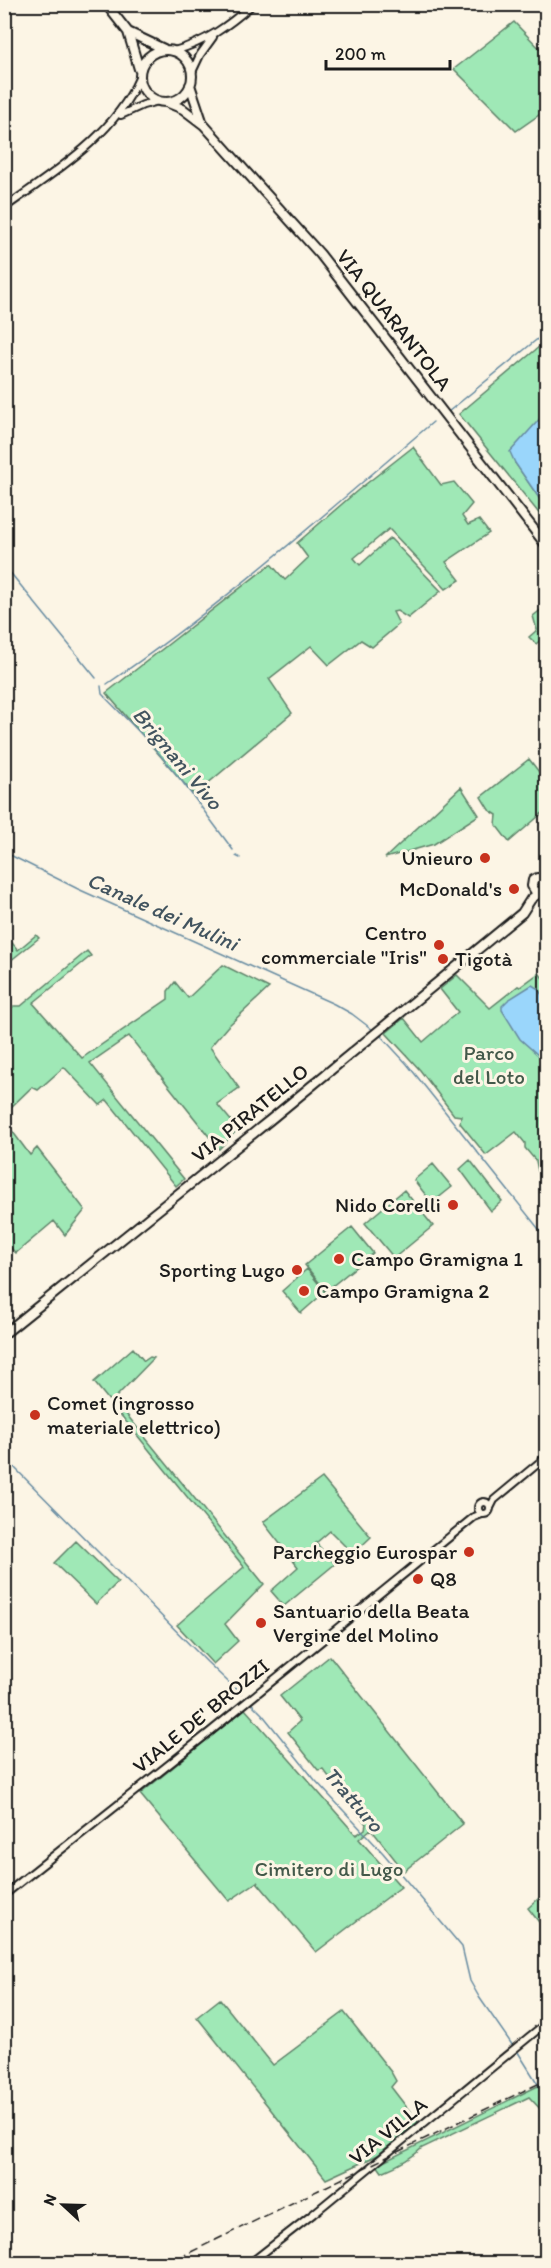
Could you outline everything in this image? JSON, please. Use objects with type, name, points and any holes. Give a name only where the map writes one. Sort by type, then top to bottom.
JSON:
[{"type":"main road","points":[[106,4],[128,32],[143,90],[162,102],[181,97],[190,85],[192,72],[186,59],[174,51],[165,50],[128,32]]},
{"type":"main road","points":[[140,75],[142,64],[152,54],[165,50]]},
{"type":"main road","name":"VIA QUARANTOLA","points":[[190,85],[204,125]]},
{"type":"main road","name":"VIA QUARANTOLA","points":[[162,102],[183,109],[204,125],[320,254],[546,544]]},
{"type":"main road","name":"VIA PIRATELLO","points":[[4,1334],[517,917],[539,893],[544,891],[546,882],[535,879],[526,905],[517,917]]},
{"type":"main road","points":[[532,887],[539,893]]},
{"type":"street","points":[[174,51],[195,45],[216,34],[253,4]]},
{"type":"street","points":[[192,72],[200,55],[216,34]]},
{"type":"street","points":[[118,116],[132,94],[140,75]]},
{"type":"street","points":[[4,208],[69,160],[118,116],[131,109],[162,102]]},
{"type":"street","name":"VIALE DE' BROZZI","points":[[487,1505],[546,1457]]},
{"type":"street","name":"VIALE DE' BROZZI","points":[[4,1895],[211,1731],[474,1517],[480,1511],[481,1503],[487,1505]]},
{"type":"street","name":"VIALE DE' BROZZI","points":[[480,1511],[488,1513],[487,1505]]},
{"type":"street","name":"VIA VILLA","points":[[249,2264],[546,2023]]},
{"type":"green space","points":[[514,22],[546,55],[546,110],[516,131],[454,69]]},
{"type":"green space","points":[[546,341],[546,412],[515,463],[546,508],[546,522],[459,414]]},
{"type":"green space","points":[[413,447],[441,485],[454,482],[472,504],[462,516],[468,525],[479,520],[489,533],[446,562],[460,580],[446,589],[389,529],[354,558],[360,565],[390,538],[441,591],[408,618],[397,611],[393,612],[399,624],[372,647],[361,640],[329,665],[311,646],[269,679],[292,713],[194,795],[106,693],[271,564],[285,580],[308,558],[297,543],[357,491]]},
{"type":"green space","points":[[542,609],[546,614],[546,635],[536,644],[529,637],[537,630],[533,616]]},
{"type":"green space","points":[[529,759],[546,781],[546,810],[509,842],[496,825],[497,815],[489,810],[481,797]]},
{"type":"green space","points":[[461,787],[479,815],[434,844],[385,858]]},
{"type":"green space","points":[[36,935],[39,938],[5,965],[7,956],[5,941],[8,938],[18,950]]},
{"type":"green space","points":[[87,951],[91,956],[33,1003],[82,1058],[168,999],[168,991],[175,982],[188,998],[223,965],[269,988],[227,1027],[210,1047],[239,1088],[217,1104],[238,1129],[219,1149],[129,1036],[90,1063],[184,1179],[176,1186],[107,1100],[100,1105],[64,1067],[38,1090],[32,1087],[5,1113],[5,1014],[14,1006],[21,1006]]},
{"type":"green space","name":"Parco del Loto","points":[[539,973],[546,982],[546,1167],[538,1171],[536,1161],[516,1132],[486,1155],[460,1123],[461,1116],[454,1115],[420,1070],[386,1033],[404,1018],[423,1042],[458,1012],[440,989],[457,975],[490,1008]]},
{"type":"green space","points":[[4,1120],[30,1155],[37,1148],[85,1210],[65,1235],[54,1221],[16,1253],[5,1243]]},
{"type":"green space","points":[[470,1160],[502,1201],[491,1211],[460,1169]]},
{"type":"green space","points":[[433,1164],[452,1187],[432,1203],[414,1180]]},
{"type":"green space","points":[[404,1190],[433,1226],[394,1258],[365,1223]]},
{"type":"green space","name":"Campo Gramigna 1","points":[[352,1227],[373,1253],[326,1291],[305,1265]]},
{"type":"green space","name":"Campo Gramigna 2","points":[[307,1269],[325,1292],[301,1313],[282,1291]]},
{"type":"green space","points":[[133,1348],[144,1361],[150,1357],[154,1358],[114,1399],[264,1584],[225,1624],[238,1641],[213,1664],[177,1625],[244,1567],[94,1382]]},
{"type":"green space","points":[[322,1478],[371,1537],[353,1554],[330,1531],[316,1543],[335,1564],[284,1606],[271,1591],[298,1567],[263,1522]]},
{"type":"green space","points":[[76,1541],[118,1582],[96,1604],[54,1563]]},
{"type":"green space","name":"Cimitero di Lugo","points":[[330,1656],[463,1824],[404,1871],[371,1829],[359,1839],[401,1887],[316,1952],[257,1882],[229,1901],[140,1794],[245,1709],[356,1835],[365,1829],[366,1824],[323,1769],[318,1770],[288,1732],[300,1721],[280,1696]]},
{"type":"green space","points":[[546,1892],[546,1931],[528,1908]]},
{"type":"green space","points":[[220,1999],[273,2065],[344,2012],[391,2072],[396,2081],[391,2087],[418,2122],[378,2155],[326,2179],[197,2017]]},
{"type":"green space","points":[[546,2082],[546,2115],[529,2097],[422,2148],[408,2159],[382,2172],[377,2165]]},
{"type":"water","points":[[546,412],[546,508],[510,452]]},
{"type":"water","points":[[532,985],[546,1000],[546,1062],[520,1039],[502,1010],[502,1006],[508,1000]]},
{"type":"waterway","points":[[448,412],[546,332]]},
{"type":"waterway","points":[[107,684],[233,591],[433,422]]},
{"type":"waterway","points":[[4,565],[96,678]]},
{"type":"waterway","name":"Brignani Vivo","points":[[101,686],[102,694],[151,744],[233,850]]},
{"type":"waterway","name":"Canale dei Mulini","points":[[4,852],[78,889],[334,1004],[373,1030]]},
{"type":"waterway","name":"Brignani Vivo","points":[[236,856],[240,858]]},
{"type":"waterway","name":"Canale dei Mulini","points":[[381,1036],[407,1064],[546,1238]]},
{"type":"waterway","name":"Tratturo","points":[[4,1457],[241,1694]]},
{"type":"waterway","name":"Tratturo","points":[[251,1703],[315,1780],[383,1853],[462,1947],[470,1981],[513,2046]]},
{"type":"waterway","name":"Tratturo","points":[[516,2049],[546,2097]]},
{"type":"railway","points":[[166,2264],[546,2080]]},
{"type":"place","name":"Unieuro","points":[[485,858]]},
{"type":"place","name":"McDonald's","points":[[514,889]]},
{"type":"place","name":"Centro commerciale \"Iris\"","points":[[439,945]]},
{"type":"place","name":"Tigotà","points":[[443,959]]},
{"type":"place","name":"Nido Corelli","points":[[453,1205]]},
{"type":"place","name":"Campo Gramigna 1","points":[[339,1259]]},
{"type":"place","name":"Sporting Lugo","points":[[297,1270]]},
{"type":"place","name":"Campo Gramigna 2","points":[[304,1291]]},
{"type":"place","name":"Comet (ingrosso materiale elettrico)","points":[[35,1415]]},
{"type":"place","name":"Parcheggio Eurospar","points":[[469,1552]]},
{"type":"place","name":"Q8","points":[[418,1579]]},
{"type":"place","name":"Santuario della Beata Vergine del Molino","points":[[261,1623]]}]
